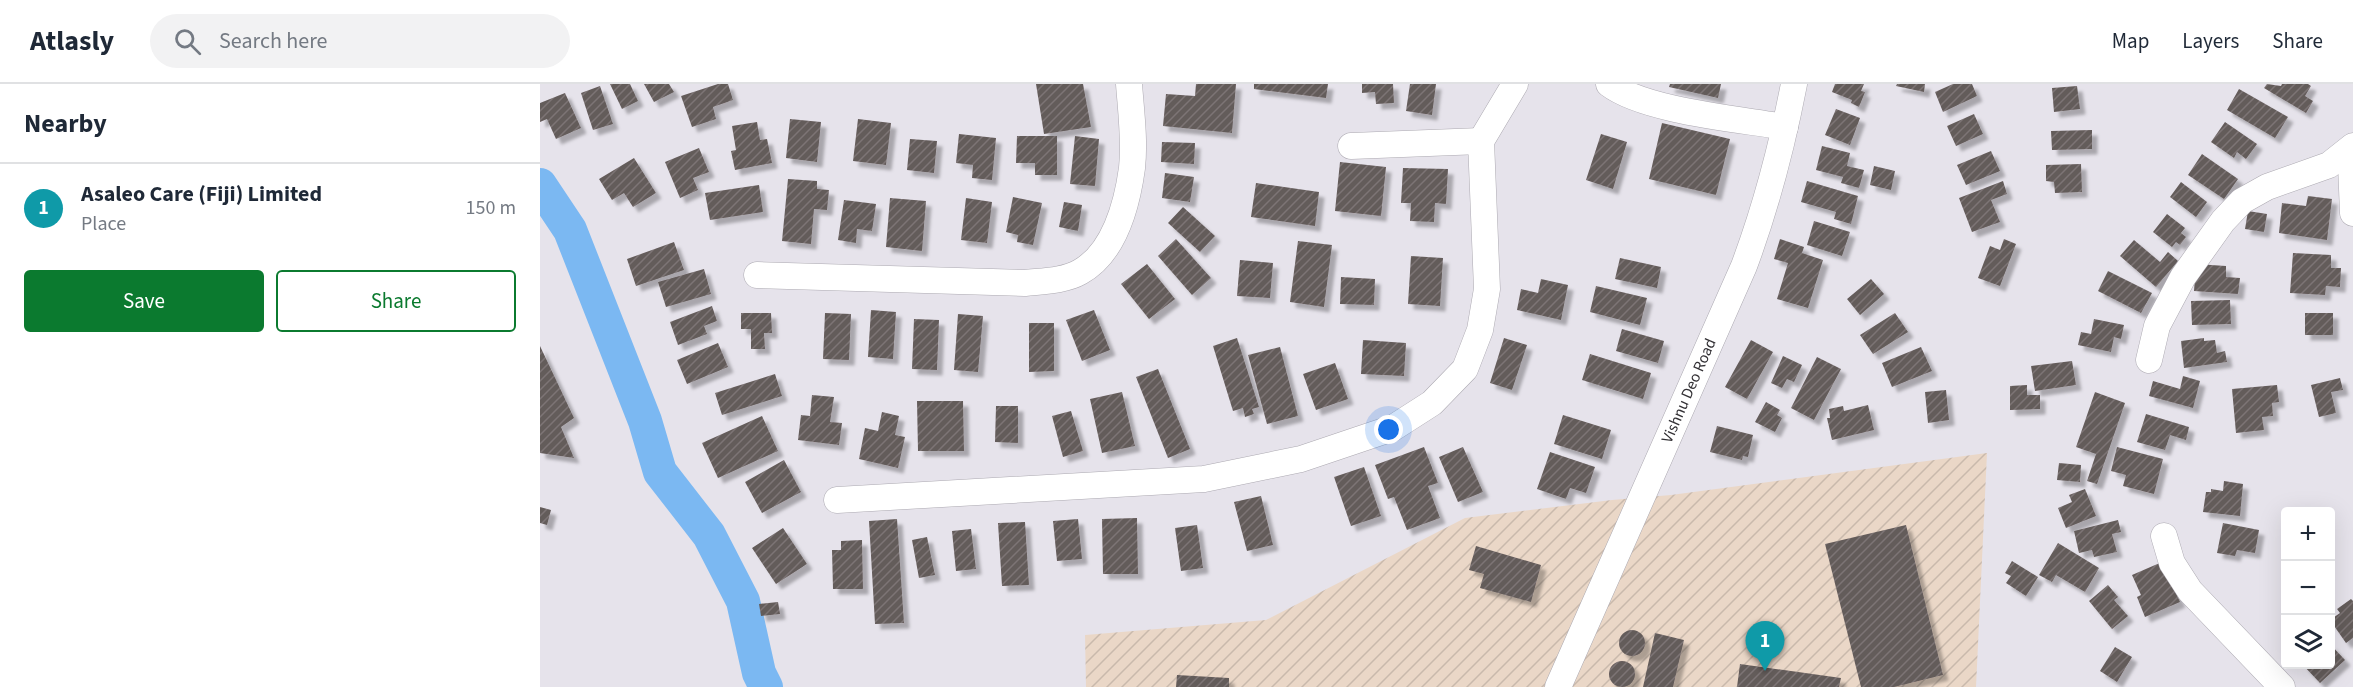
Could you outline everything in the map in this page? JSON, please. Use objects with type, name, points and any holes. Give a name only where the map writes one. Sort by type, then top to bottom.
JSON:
[{"type":"street","points":[[757,275],[1025,283],[1054,280],[1078,273],[1096,261],[1105,248],[1117,226],[1125,200],[1132,166],[1129,84]]},
{"type":"street","points":[[837,500],[1204,479],[1301,459],[1393,428],[1432,403],[1465,369],[1480,330],[1487,289],[1481,141],[1515,84]]},
{"type":"street","points":[[1609,84],[1618,91],[1647,102],[1785,127]]},
{"type":"street","name":"Vishnu Deo Road","points":[[1558,687],[1744,266],[1762,219],[1794,84]]},
{"type":"street","points":[[1351,146],[1481,141]]},
{"type":"street","points":[[2349,150],[2353,213]]},
{"type":"street","points":[[2149,360],[2157,326],[2183,277],[2223,221],[2242,201],[2267,187],[2329,165],[2349,150]]},
{"type":"street","points":[[2164,536],[2172,563],[2190,591],[2282,687]]},
{"type":"shaded area","points":[[1987,453],[1976,687],[1086,687],[1085,635],[1266,620],[1465,518],[1671,495]]},
{"type":"building","points":[[610,84],[630,84],[638,101],[622,109]]},
{"type":"building","points":[[644,84],[669,84],[674,92],[654,102]]},
{"type":"building","points":[[718,84],[728,84],[733,100],[713,107],[716,119],[692,127],[681,96]]},
{"type":"building","points":[[1036,84],[1083,84],[1091,127],[1044,134]]},
{"type":"building","points":[[1196,84],[1236,84],[1232,133],[1163,126],[1166,94],[1195,96]]},
{"type":"building","points":[[1254,84],[1328,84],[1326,98],[1254,89]]},
{"type":"building","points":[[1362,84],[1393,84],[1394,103],[1376,104],[1375,92],[1362,93]]},
{"type":"building","points":[[1410,84],[1436,84],[1432,115],[1406,111]]},
{"type":"building","points":[[1670,84],[1721,84],[1718,98],[1669,87]]},
{"type":"building","points":[[1835,84],[1864,84],[1861,91],[1865,92],[1859,107],[1851,103],[1852,100],[1832,92]]},
{"type":"building","points":[[1897,84],[1925,84],[1924,92],[1896,86]]},
{"type":"building","points":[[1953,84],[1972,84],[1977,96],[1943,112],[1935,92]]},
{"type":"building","points":[[2267,84],[2281,86],[2282,84],[2308,84],[2311,86],[2305,96],[2313,101],[2306,113],[2264,88]]},
{"type":"building","points":[[600,86],[613,124],[593,130],[581,93]]},
{"type":"building","points":[[2077,86],[2080,109],[2054,112],[2052,88]]},
{"type":"building","points":[[2239,89],[2288,117],[2275,138],[2227,110]]},
{"type":"building","points":[[565,93],[581,128],[556,139],[547,119],[540,122],[540,103]]},
{"type":"building","points":[[1836,109],[1860,118],[1850,145],[1825,135]]},
{"type":"building","points":[[1974,114],[1983,134],[1956,146],[1947,126]]},
{"type":"building","points":[[790,119],[821,122],[817,162],[786,158]]},
{"type":"building","points":[[858,119],[891,123],[886,165],[853,161]]},
{"type":"building","points":[[757,122],[760,140],[767,139],[772,163],[735,170],[731,151],[736,150],[732,126]]},
{"type":"building","points":[[2225,122],[2257,144],[2246,159],[2237,152],[2234,158],[2211,142]]},
{"type":"building","points":[[1662,123],[1730,139],[1716,195],[1649,179]]},
{"type":"building","points":[[2092,130],[2092,149],[2052,150],[2051,131]]},
{"type":"building","points":[[959,134],[996,138],[992,180],[972,178],[973,165],[956,163]]},
{"type":"building","points":[[1601,134],[1627,142],[1613,189],[1586,180]]},
{"type":"building","points":[[1017,136],[1057,136],[1057,175],[1035,175],[1035,163],[1016,163]]},
{"type":"building","points":[[1075,136],[1099,139],[1095,186],[1070,184]]},
{"type":"building","points":[[910,139],[937,141],[934,173],[907,170]]},
{"type":"building","points":[[1162,142],[1195,143],[1194,164],[1161,162]]},
{"type":"building","points":[[1822,146],[1850,153],[1847,166],[1864,170],[1859,188],[1841,183],[1843,177],[1816,170]]},
{"type":"building","points":[[699,148],[709,172],[693,178],[698,190],[680,198],[665,162]]},
{"type":"building","points":[[1991,151],[2000,171],[1966,185],[1957,165]]},
{"type":"building","points":[[2202,154],[2238,179],[2224,199],[2188,175]]},
{"type":"building","points":[[634,158],[656,193],[633,207],[624,193],[612,200],[599,179]]},
{"type":"building","points":[[1340,162],[1386,167],[1381,216],[1335,211]]},
{"type":"building","points":[[2081,164],[2082,192],[2055,193],[2054,182],[2046,181],[2046,165]]},
{"type":"building","points":[[1874,166],[1895,171],[1891,190],[1870,185]]},
{"type":"building","points":[[1403,168],[1448,169],[1446,204],[1435,203],[1434,222],[1410,221],[1411,203],[1401,203]]},
{"type":"building","points":[[1165,173],[1194,177],[1190,202],[1162,198]]},
{"type":"building","points":[[788,179],[817,181],[817,189],[829,190],[827,210],[814,209],[811,244],[782,241]]},
{"type":"building","points":[[1807,181],[1858,196],[1851,224],[1834,219],[1836,212],[1801,202]]},
{"type":"building","points":[[2003,181],[2007,194],[1991,200],[2000,222],[1972,232],[1959,198]]},
{"type":"building","points":[[2181,182],[2207,202],[2196,217],[2170,197]]},
{"type":"building","points":[[1256,183],[1319,192],[1315,226],[1251,217]]},
{"type":"building","points":[[759,185],[763,212],[710,220],[705,193]]},
{"type":"building","points":[[2308,196],[2332,199],[2327,240],[2279,233],[2282,203],[2306,206]]},
{"type":"building","points":[[1013,197],[1042,203],[1033,245],[1017,242],[1018,235],[1006,232]]},
{"type":"building","points":[[890,198],[926,201],[922,251],[886,247]]},
{"type":"building","points":[[966,198],[992,202],[987,243],[961,240]]},
{"type":"building","points":[[844,200],[876,204],[872,231],[857,229],[856,243],[838,240]]},
{"type":"building","points":[[1064,202],[1082,205],[1078,231],[1059,227]]},
{"type":"building","points":[[1183,207],[1215,236],[1200,252],[1168,223]]},
{"type":"building","points":[[2248,211],[2267,214],[2264,232],[2245,229]]},
{"type":"building","points":[[2167,214],[2185,228],[2181,233],[2186,237],[2180,245],[2176,242],[2172,247],[2153,232]]},
{"type":"building","points":[[1814,221],[1850,232],[1842,256],[1807,245]]},
{"type":"building","points":[[1176,239],[1211,278],[1192,295],[1158,256]]},
{"type":"building","points":[[1780,239],[1804,247],[1802,253],[1823,260],[1808,308],[1777,299],[1788,263],[1774,259]]},
{"type":"building","points":[[2004,239],[2016,244],[2000,286],[1978,278],[1990,246],[2000,250]]},
{"type":"building","points":[[2134,240],[2160,262],[2168,252],[2178,261],[2156,287],[2120,256]]},
{"type":"building","points":[[1298,241],[1332,245],[1324,307],[1290,302]]},
{"type":"building","points":[[674,242],[684,270],[636,286],[627,259]]},
{"type":"building","points":[[2293,253],[2331,255],[2331,268],[2341,268],[2340,287],[2326,286],[2325,295],[2290,293]]},
{"type":"building","points":[[1411,256],[1443,258],[1440,306],[1408,304]]},
{"type":"building","points":[[1620,258],[1661,267],[1657,288],[1615,279]]},
{"type":"building","points":[[1240,260],[1273,263],[1270,298],[1237,296]]},
{"type":"building","points":[[1147,264],[1175,299],[1149,319],[1121,284]]},
{"type":"building","points":[[2196,264],[2226,266],[2226,277],[2240,278],[2238,294],[2194,291]]},
{"type":"building","points":[[704,269],[711,294],[666,307],[658,282]]},
{"type":"building","points":[[2108,271],[2152,293],[2141,313],[2098,291]]},
{"type":"building","points":[[1341,277],[1375,279],[1374,305],[1340,304]]},
{"type":"building","points":[[1541,279],[1568,285],[1561,320],[1517,310],[1521,289],[1538,293]]},
{"type":"building","points":[[1871,279],[1884,294],[1860,315],[1847,299]]},
{"type":"building","points":[[1596,286],[1647,298],[1640,325],[1590,312]]},
{"type":"building","points":[[2230,300],[2231,324],[2192,325],[2191,301]]},
{"type":"building","points":[[712,306],[717,321],[704,326],[707,334],[678,345],[670,322]]},
{"type":"building","points":[[871,310],[896,312],[893,359],[868,357]]},
{"type":"building","points":[[1094,310],[1110,350],[1082,361],[1066,320]]},
{"type":"building","points":[[741,313],[771,313],[772,333],[764,333],[765,349],[751,349],[751,329],[741,329]]},
{"type":"building","points":[[825,313],[851,314],[849,360],[823,359]]},
{"type":"building","points":[[1895,313],[1908,332],[1873,354],[1860,335]]},
{"type":"building","points":[[2305,313],[2333,313],[2333,335],[2305,335]]},
{"type":"building","points":[[958,314],[983,316],[978,372],[954,370]]},
{"type":"building","points":[[914,319],[939,320],[937,370],[912,369]]},
{"type":"building","points":[[2094,319],[2124,325],[2121,339],[2114,337],[2111,352],[2078,345],[2081,332],[2091,334]]},
{"type":"building","points":[[1029,323],[1054,323],[1054,371],[1029,372]]},
{"type":"building","points":[[1622,329],[1664,341],[1658,363],[1616,351]]},
{"type":"building","points":[[1237,338],[1259,407],[1252,409],[1254,414],[1245,417],[1243,408],[1233,411],[1213,346]]},
{"type":"building","points":[[1504,338],[1527,345],[1512,390],[1490,383]]},
{"type":"building","points":[[2204,338],[2204,341],[2215,340],[2217,353],[2225,351],[2227,362],[2184,368],[2181,341]]},
{"type":"building","points":[[1363,340],[1406,343],[1404,376],[1361,374]]},
{"type":"building","points":[[1751,340],[1773,352],[1747,399],[1725,387]]},
{"type":"building","points":[[718,343],[728,367],[687,384],[677,360]]},
{"type":"building","points":[[540,346],[574,418],[561,427],[574,458],[540,453]]},
{"type":"building","points":[[1280,347],[1298,416],[1267,424],[1248,355]]},
{"type":"building","points":[[1921,347],[1932,371],[1892,387],[1882,363]]},
{"type":"building","points":[[1590,354],[1651,373],[1643,399],[1582,380]]},
{"type":"building","points":[[1783,356],[1802,365],[1794,382],[1787,379],[1782,388],[1771,383]]},
{"type":"building","points":[[1817,357],[1841,369],[1814,420],[1791,408]]},
{"type":"building","points":[[2072,361],[2076,385],[2035,391],[2031,366]]},
{"type":"building","points":[[1335,363],[1348,399],[1316,410],[1303,374]]},
{"type":"building","points":[[1158,369],[1190,449],[1168,458],[1136,377]]},
{"type":"building","points":[[775,374],[782,396],[722,415],[715,393]]},
{"type":"building","points":[[2183,376],[2200,381],[2193,408],[2149,396],[2153,381],[2180,389]]},
{"type":"building","points":[[2340,378],[2343,390],[2331,392],[2336,413],[2319,417],[2311,385]]},
{"type":"building","points":[[2027,385],[2027,395],[2040,395],[2040,409],[2010,410],[2010,386]]},
{"type":"building","points":[[2277,385],[2279,402],[2272,403],[2273,416],[2262,417],[2264,430],[2236,433],[2232,389]]},
{"type":"building","points":[[1946,390],[1949,420],[1928,423],[1925,392]]},
{"type":"building","points":[[1122,392],[1135,446],[1102,453],[1090,399]]},
{"type":"building","points":[[2095,392],[2125,403],[2097,484],[2087,481],[2096,454],[2076,447]]},
{"type":"building","points":[[812,395],[834,397],[830,422],[842,423],[839,445],[798,440],[801,415],[810,416]]},
{"type":"building","points":[[917,401],[963,401],[964,451],[918,451]]},
{"type":"building","points":[[1766,402],[1780,410],[1777,415],[1782,418],[1775,432],[1755,422]]},
{"type":"building","points":[[1868,405],[1874,430],[1832,440],[1827,418],[1830,418],[1829,409],[1843,406],[1844,411]]},
{"type":"building","points":[[996,406],[1018,406],[1018,443],[995,442]]},
{"type":"building","points":[[1071,411],[1083,451],[1063,457],[1052,416]]},
{"type":"building","points":[[882,412],[899,416],[895,435],[905,437],[898,468],[859,459],[865,428],[878,431]]},
{"type":"building","points":[[2146,414],[2189,427],[2186,440],[2170,435],[2165,450],[2137,442]]},
{"type":"building","points":[[1563,415],[1611,430],[1602,459],[1554,444]]},
{"type":"building","points":[[762,416],[778,451],[718,478],[702,443]]},
{"type":"building","points":[[1717,426],[1753,435],[1748,457],[1743,456],[1742,460],[1710,452]]},
{"type":"building","points":[[1424,447],[1438,483],[1428,486],[1440,518],[1407,530],[1394,497],[1388,499],[1375,465]]},
{"type":"building","points":[[1463,447],[1483,492],[1458,502],[1439,457]]},
{"type":"building","points":[[2117,447],[2163,459],[2154,494],[2123,486],[2126,475],[2111,471]]},
{"type":"building","points":[[1550,452],[1595,467],[1586,493],[1570,488],[1566,499],[1537,489]]},
{"type":"building","points":[[784,460],[801,492],[762,513],[745,482]]},
{"type":"building","points":[[2059,463],[2081,465],[2080,482],[2057,480]]},
{"type":"building","points":[[1364,467],[1381,516],[1351,526],[1334,477]]},
{"type":"building","points":[[2224,481],[2243,484],[2240,516],[2203,512],[2206,492],[2211,492],[2211,489],[2223,491]]},
{"type":"building","points":[[2085,489],[2096,516],[2066,528],[2058,508],[2072,502],[2069,495]]},
{"type":"building","points":[[1261,496],[1273,545],[1247,551],[1234,502]]},
{"type":"building","points":[[540,507],[551,510],[547,525],[540,523]]},
{"type":"building","points":[[1137,518],[1138,574],[1103,574],[1102,519]]},
{"type":"building","points":[[897,519],[904,623],[875,624],[869,521]]},
{"type":"building","points":[[1078,519],[1082,559],[1057,561],[1053,521]]},
{"type":"building","points":[[2118,520],[2121,532],[2112,534],[2117,552],[2094,557],[2092,550],[2079,553],[2074,531]]},
{"type":"building","points":[[1025,522],[1029,585],[1002,586],[998,523]]},
{"type":"building","points":[[2223,523],[2259,530],[2255,553],[2237,550],[2235,556],[2217,553]]},
{"type":"building","points":[[1197,525],[1203,568],[1181,571],[1175,528]]},
{"type":"building","points":[[1906,525],[1943,675],[1894,687],[1861,687],[1825,544]]},
{"type":"building","points":[[783,528],[807,564],[776,584],[752,548]]},
{"type":"building","points":[[971,529],[976,569],[956,571],[952,531]]},
{"type":"building","points":[[927,537],[935,575],[919,578],[912,540]]},
{"type":"building","points":[[862,540],[863,589],[833,589],[832,550],[841,550],[841,541]]},
{"type":"building","points":[[2058,543],[2099,568],[2085,592],[2056,575],[2052,582],[2039,575]]},
{"type":"building","points":[[1476,546],[1541,565],[1531,602],[1480,588],[1484,574],[1469,570]]},
{"type":"building","points":[[2012,561],[2038,577],[2026,596],[2006,583],[2011,576],[2005,573]]},
{"type":"building","points":[[2162,562],[2180,602],[2145,617],[2137,597],[2141,595],[2132,575]]},
{"type":"building","points":[[2108,585],[2118,597],[2114,600],[2128,616],[2112,629],[2089,601]]},
{"type":"building","points":[[2351,599],[2353,601],[2353,638],[2346,643],[2335,627],[2335,616],[2340,613],[2337,609]]},
{"type":"building","points":[[778,602],[780,614],[761,616],[759,604]]},
{"type":"building","points":[[1632,630],[1641,634],[1645,643],[1641,652],[1632,656],[1623,652],[1619,643],[1623,634]]},
{"type":"building","points":[[1655,633],[1684,640],[1673,687],[1643,687]]},
{"type":"building","points":[[2115,647],[2132,657],[2117,682],[2100,671]]},
{"type":"building","points":[[2335,649],[2345,660],[2320,683],[2307,669],[2335,669]]},
{"type":"building","points":[[1622,661],[1631,665],[1635,674],[1631,683],[1622,687],[1613,683],[1609,674],[1613,665]]},
{"type":"building","points":[[1740,664],[1841,678],[1839,687],[1737,687]]},
{"type":"building","points":[[1177,675],[1229,678],[1229,687],[1176,687]]},
{"type":"waterway","points":[[540,185],[570,230],[645,421],[660,472],[709,535],[743,601],[759,673],[766,687]]},
{"type":"place","name":"Asaleo Care (Fiji) Limited","points":[[1765,671]]}]
